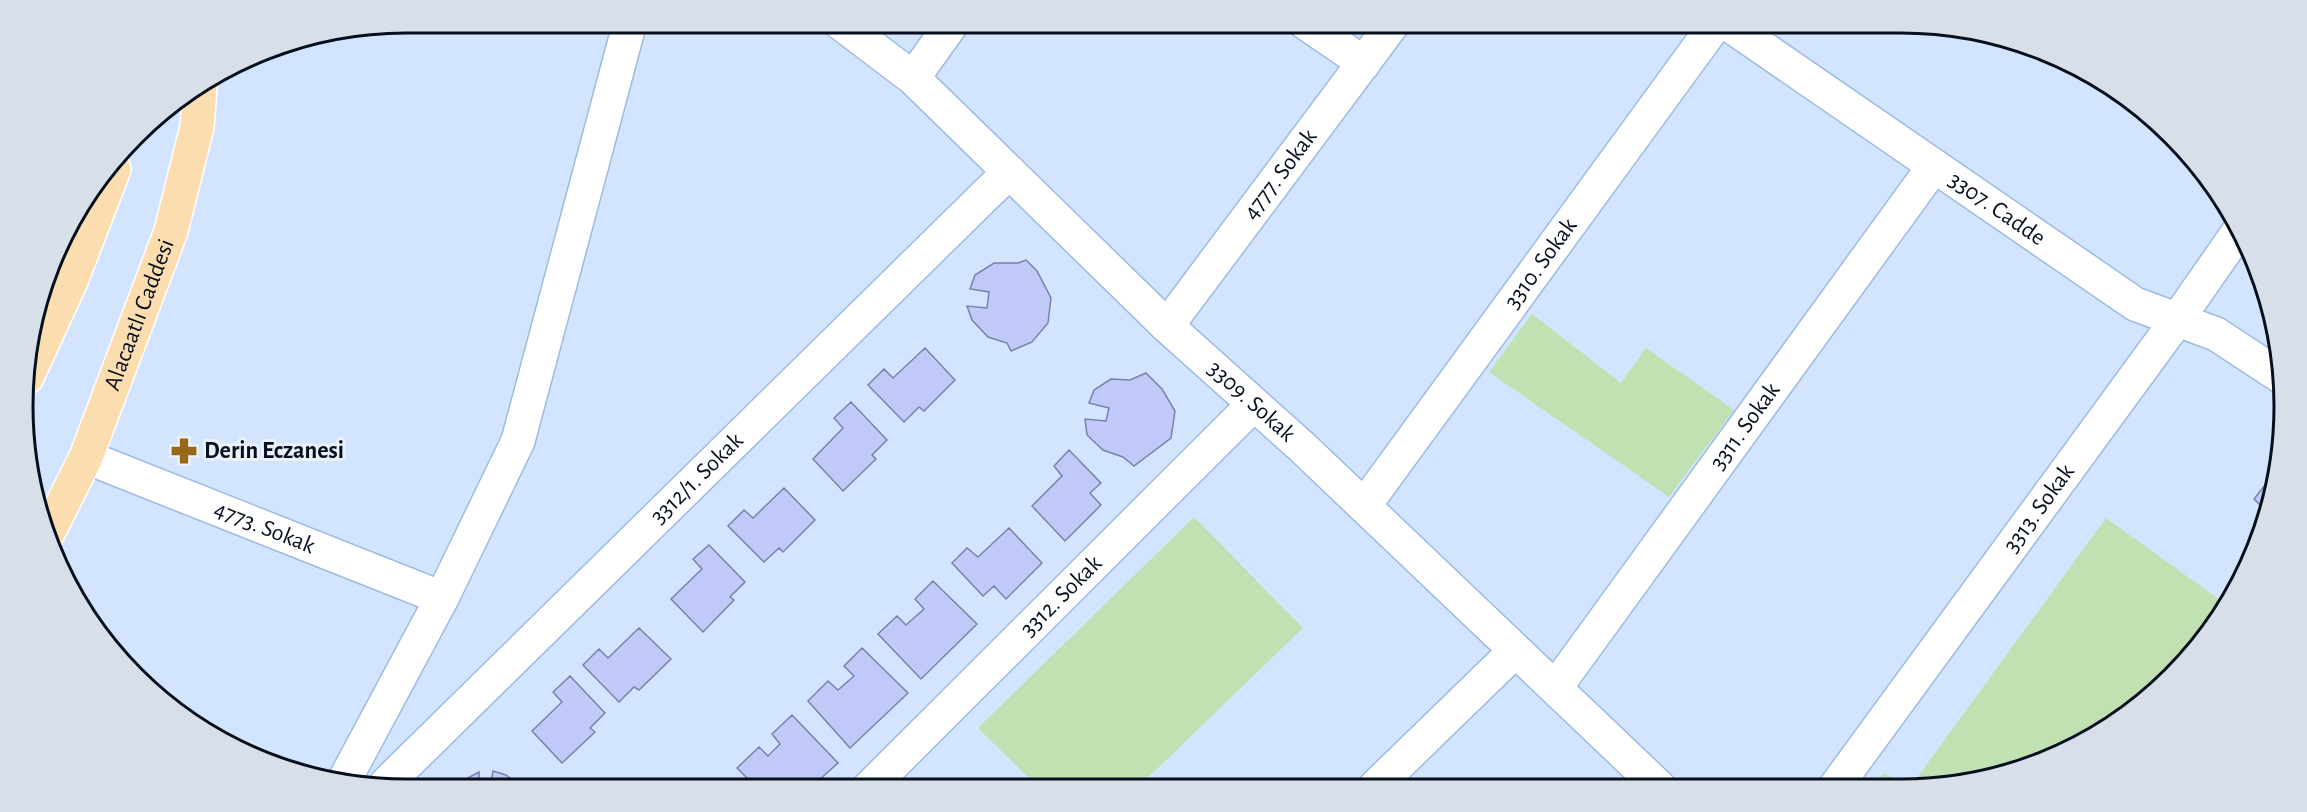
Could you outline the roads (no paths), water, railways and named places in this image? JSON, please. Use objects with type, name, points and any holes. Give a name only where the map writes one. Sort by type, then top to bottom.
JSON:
[{"type":"main road","name":"Alacaatlı Caddesi","points":[[52,524],[86,457],[171,231],[197,128],[199,96]]},
{"type":"main road","points":[[36,357],[75,272],[110,179]]},
{"type":"street","points":[[347,774],[442,598],[518,441],[627,33]]},
{"type":"street","name":"3309. Sokak","points":[[853,33],[912,78],[1167,326],[1364,506],[1651,779]]},
{"type":"street","points":[[912,78],[945,33]]},
{"type":"street","points":[[1320,33],[1364,63]]},
{"type":"street","name":"4777. Sokak","points":[[1167,326],[1386,33]]},
{"type":"street","name":"3310. Sokak","points":[[1364,506],[1709,33]]},
{"type":"street","name":"3307. Cadde","points":[[1741,33],[2135,304],[2216,334],[2272,371]]},
{"type":"street","name":"3311. Sokak","points":[[1556,687],[1934,166]]},
{"type":"street","name":"3312/1. Sokak","points":[[393,778],[1010,171]]},
{"type":"street","name":"3313. Sokak","points":[[1852,779],[2234,238]]},
{"type":"street","name":"3312. Sokak","points":[[878,779],[1254,404]]},
{"type":"street","name":"4773. Sokak","points":[[86,457],[442,598]]},
{"type":"street","points":[[1383,779],[1515,651]]},
{"type":"street","points":[[373,726],[384,778]]},
{"type":"place","name":"Derin Eczanesi","points":[[184,451]]}]
